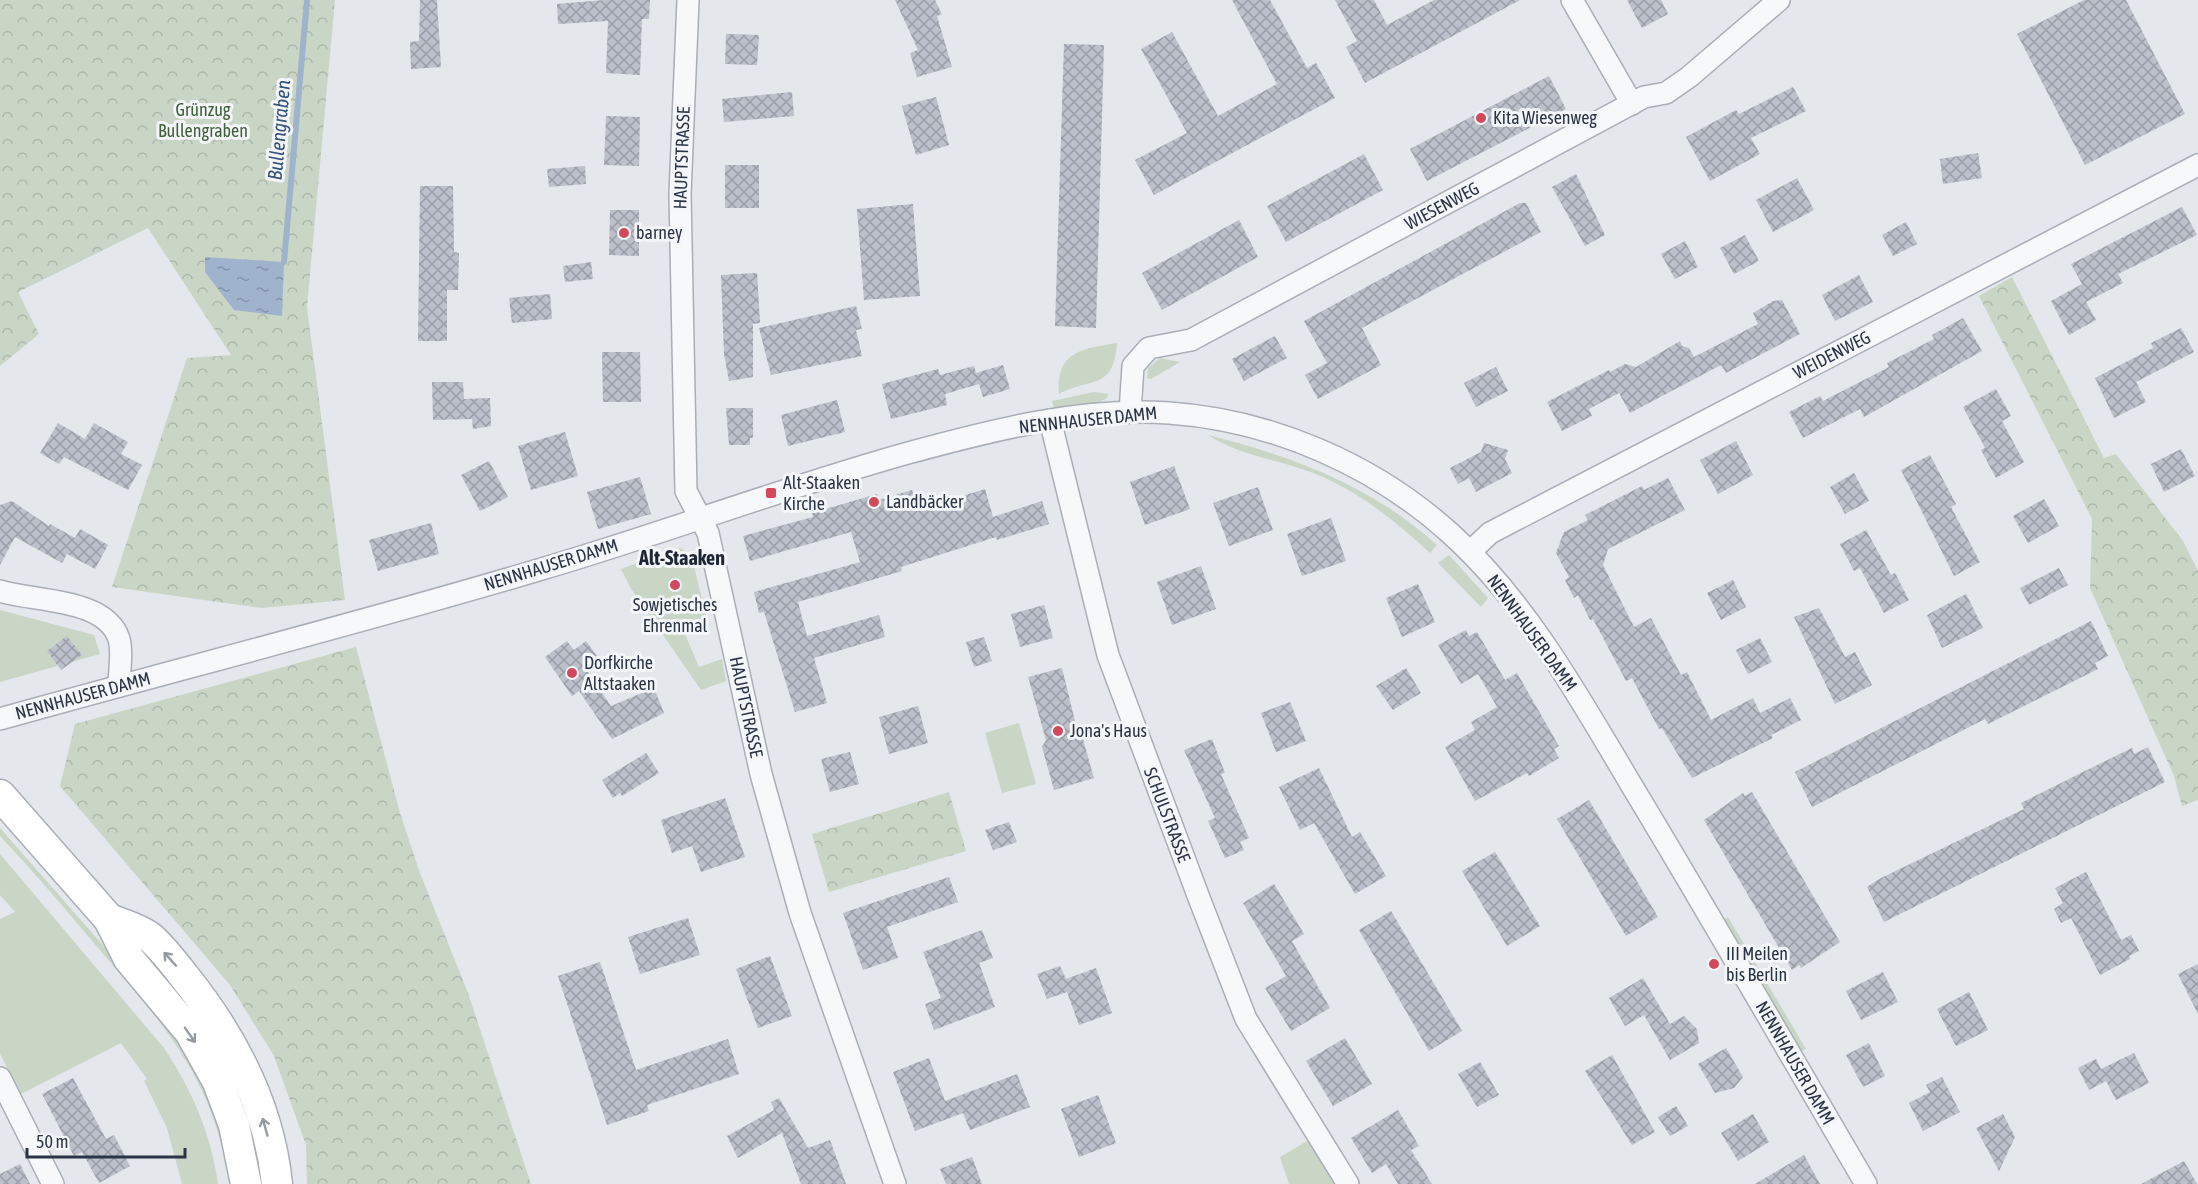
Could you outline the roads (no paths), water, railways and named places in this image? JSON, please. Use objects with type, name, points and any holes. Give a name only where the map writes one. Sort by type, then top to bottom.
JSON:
[{"type":"main road","points":[[0,795],[109,919],[129,959],[190,1032],[206,1058],[234,1125],[246,1184]]},
{"type":"main road","points":[[109,919],[149,936],[224,1029],[253,1087],[266,1128],[277,1184]]},
{"type":"street","name":"HAUPTSTRASSE","points":[[688,0],[680,194],[686,491],[708,533],[761,774],[800,913],[895,1184]]},
{"type":"street","points":[[1572,0],[1632,104]]},
{"type":"street","name":"WIESENWEG","points":[[1130,412],[1133,366],[1149,348],[1191,340],[1644,97],[1666,93],[1689,77],[1779,0]]},
{"type":"street","name":"WEIDENWEG","points":[[1470,552],[1490,534],[2198,165]]},
{"type":"street","name":"NENNHAUSER DAMM","points":[[0,719],[546,568],[883,460],[973,435],[1050,420],[1130,412],[1166,413],[1224,420],[1312,447],[1365,472],[1392,489],[1421,509],[1470,552],[1519,610],[1575,692],[1866,1184]]},
{"type":"street","name":"SCHULSTRASSE","points":[[1050,420],[1108,655],[1246,1019],[1347,1184]]},
{"type":"street","points":[[0,591],[88,609],[110,621],[120,647],[119,686]]},
{"type":"street","points":[[0,1078],[53,1184]]},
{"type":"water","points":[[205,257],[284,262],[282,316],[234,310],[205,272]]},
{"type":"waterway","name":"Bullengraben","points":[[284,262],[307,0]]},
{"type":"place","name":"Kita Wiesenweg","points":[[1481,118]]},
{"type":"place","name":"barney","points":[[624,233]]},
{"type":"place","name":"Alt-Staaken Kirche","points":[[771,493]]},
{"type":"place","name":"Landbäcker","points":[[874,502]]},
{"type":"place","name":"Sowjetisches Ehrenmal","points":[[675,585]]},
{"type":"place","name":"Dorfkirche Altstaaken","points":[[572,673]]},
{"type":"place","name":"Jona's Haus","points":[[1058,731]]},
{"type":"place","name":"III Meilen bis Berlin","points":[[1714,964]]},
{"type":"district","name":"Alt-Staaken","points":[[682,558]]},
{"type":"park label","name":"Grünzug Bullengraben","points":[[203,120]]}]
